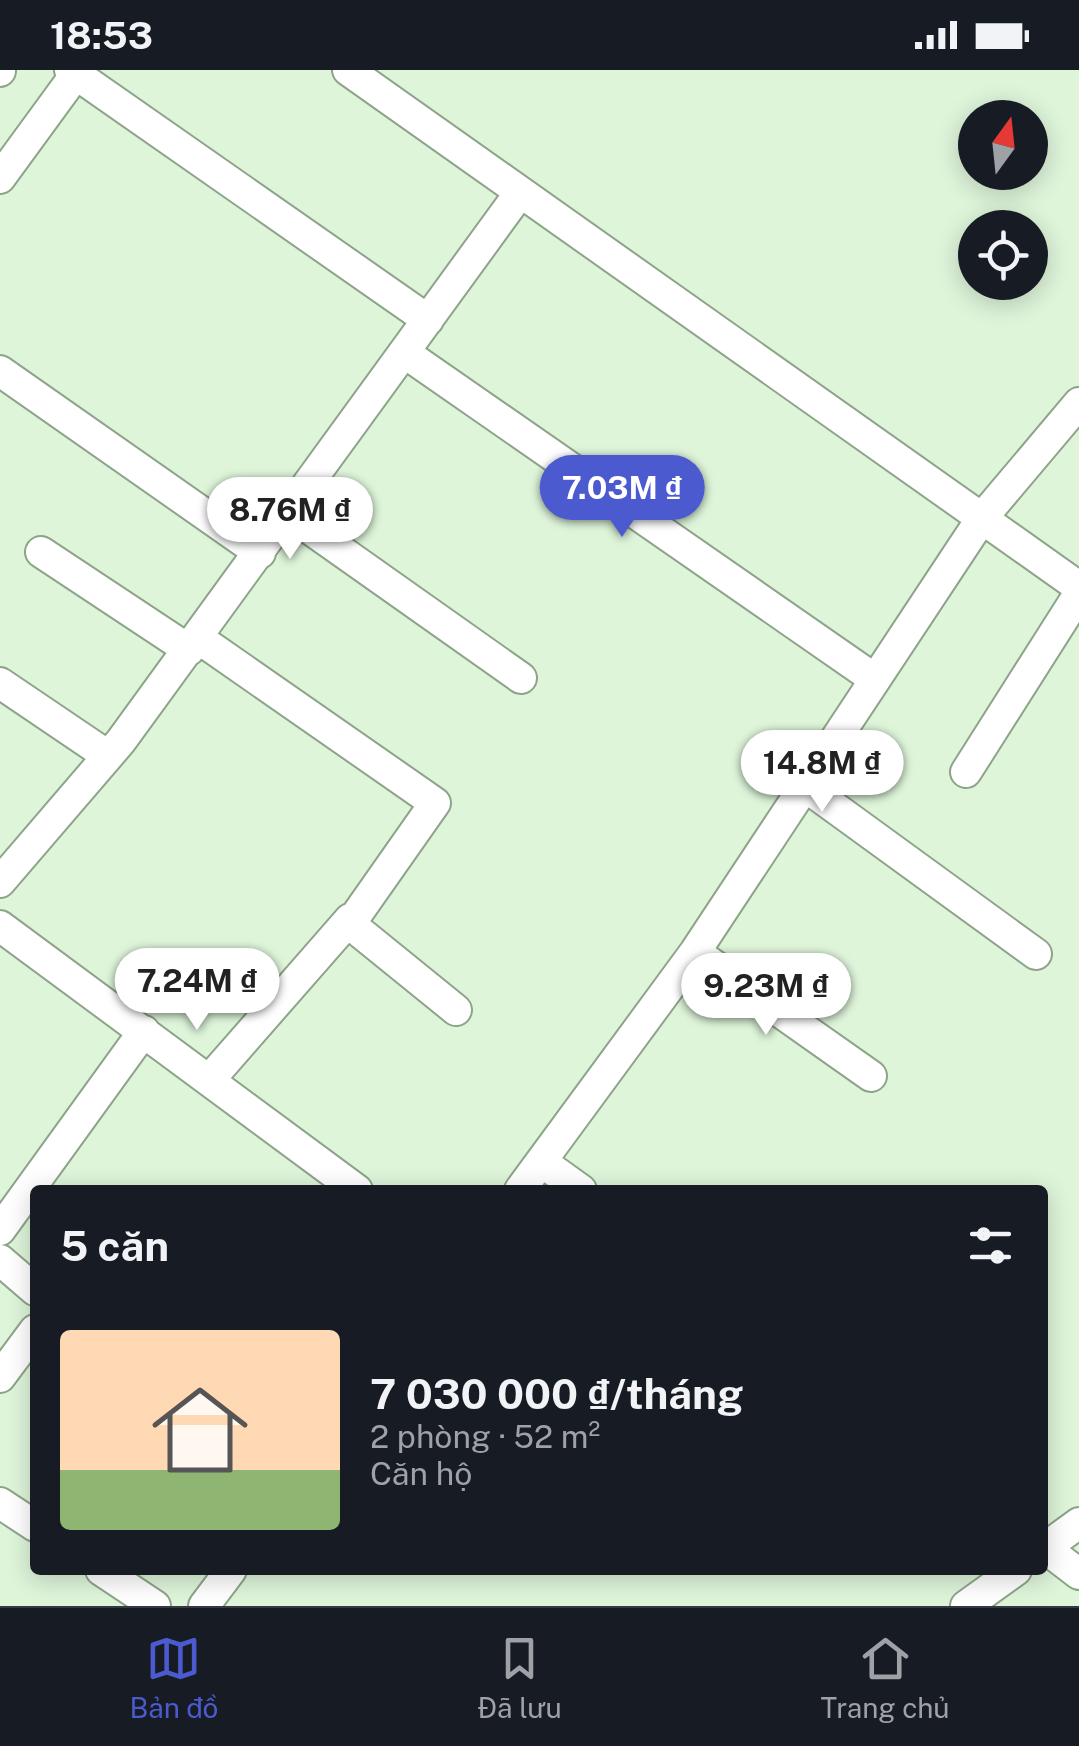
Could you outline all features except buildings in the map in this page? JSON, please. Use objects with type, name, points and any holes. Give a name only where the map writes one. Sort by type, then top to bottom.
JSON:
[{"type":"street","points":[[0,178],[73,72],[428,320]]},
{"type":"street","points":[[363,75],[519,194],[1079,590],[966,772]]},
{"type":"street","points":[[0,882],[108,756],[193,644],[519,194]]},
{"type":"street","points":[[405,353],[873,678]]},
{"type":"street","points":[[0,372],[260,553]]},
{"type":"street","points":[[524,1185],[696,952],[982,518],[1079,404]]},
{"type":"street","points":[[289,514],[521,678]]},
{"type":"street","points":[[42,552],[193,644],[435,803],[350,919],[210,1079]]},
{"type":"street","points":[[0,683],[108,756]]},
{"type":"street","points":[[805,786],[1036,954]]},
{"type":"street","points":[[350,919],[353,929],[456,1010]]},
{"type":"street","points":[[0,926],[350,1185]]},
{"type":"street","points":[[696,952],[870,1076]]},
{"type":"street","points":[[33,1185],[144,1031]]},
{"type":"street","points":[[542,1162],[574,1185]]},
{"type":"street","points":[[0,1230],[30,1189]]},
{"type":"street","points":[[0,1260],[30,1286]]},
{"type":"street","points":[[0,1377],[30,1337]]},
{"type":"street","points":[[0,1503],[30,1523]]},
{"type":"street","points":[[1048,1547],[1079,1522]]},
{"type":"street","points":[[1048,1553],[1079,1574]]},
{"type":"street","points":[[108,1575],[155,1606]]},
{"type":"street","points":[[204,1606],[227,1575]]},
{"type":"street","points":[[966,1606],[1009,1575]]}]
